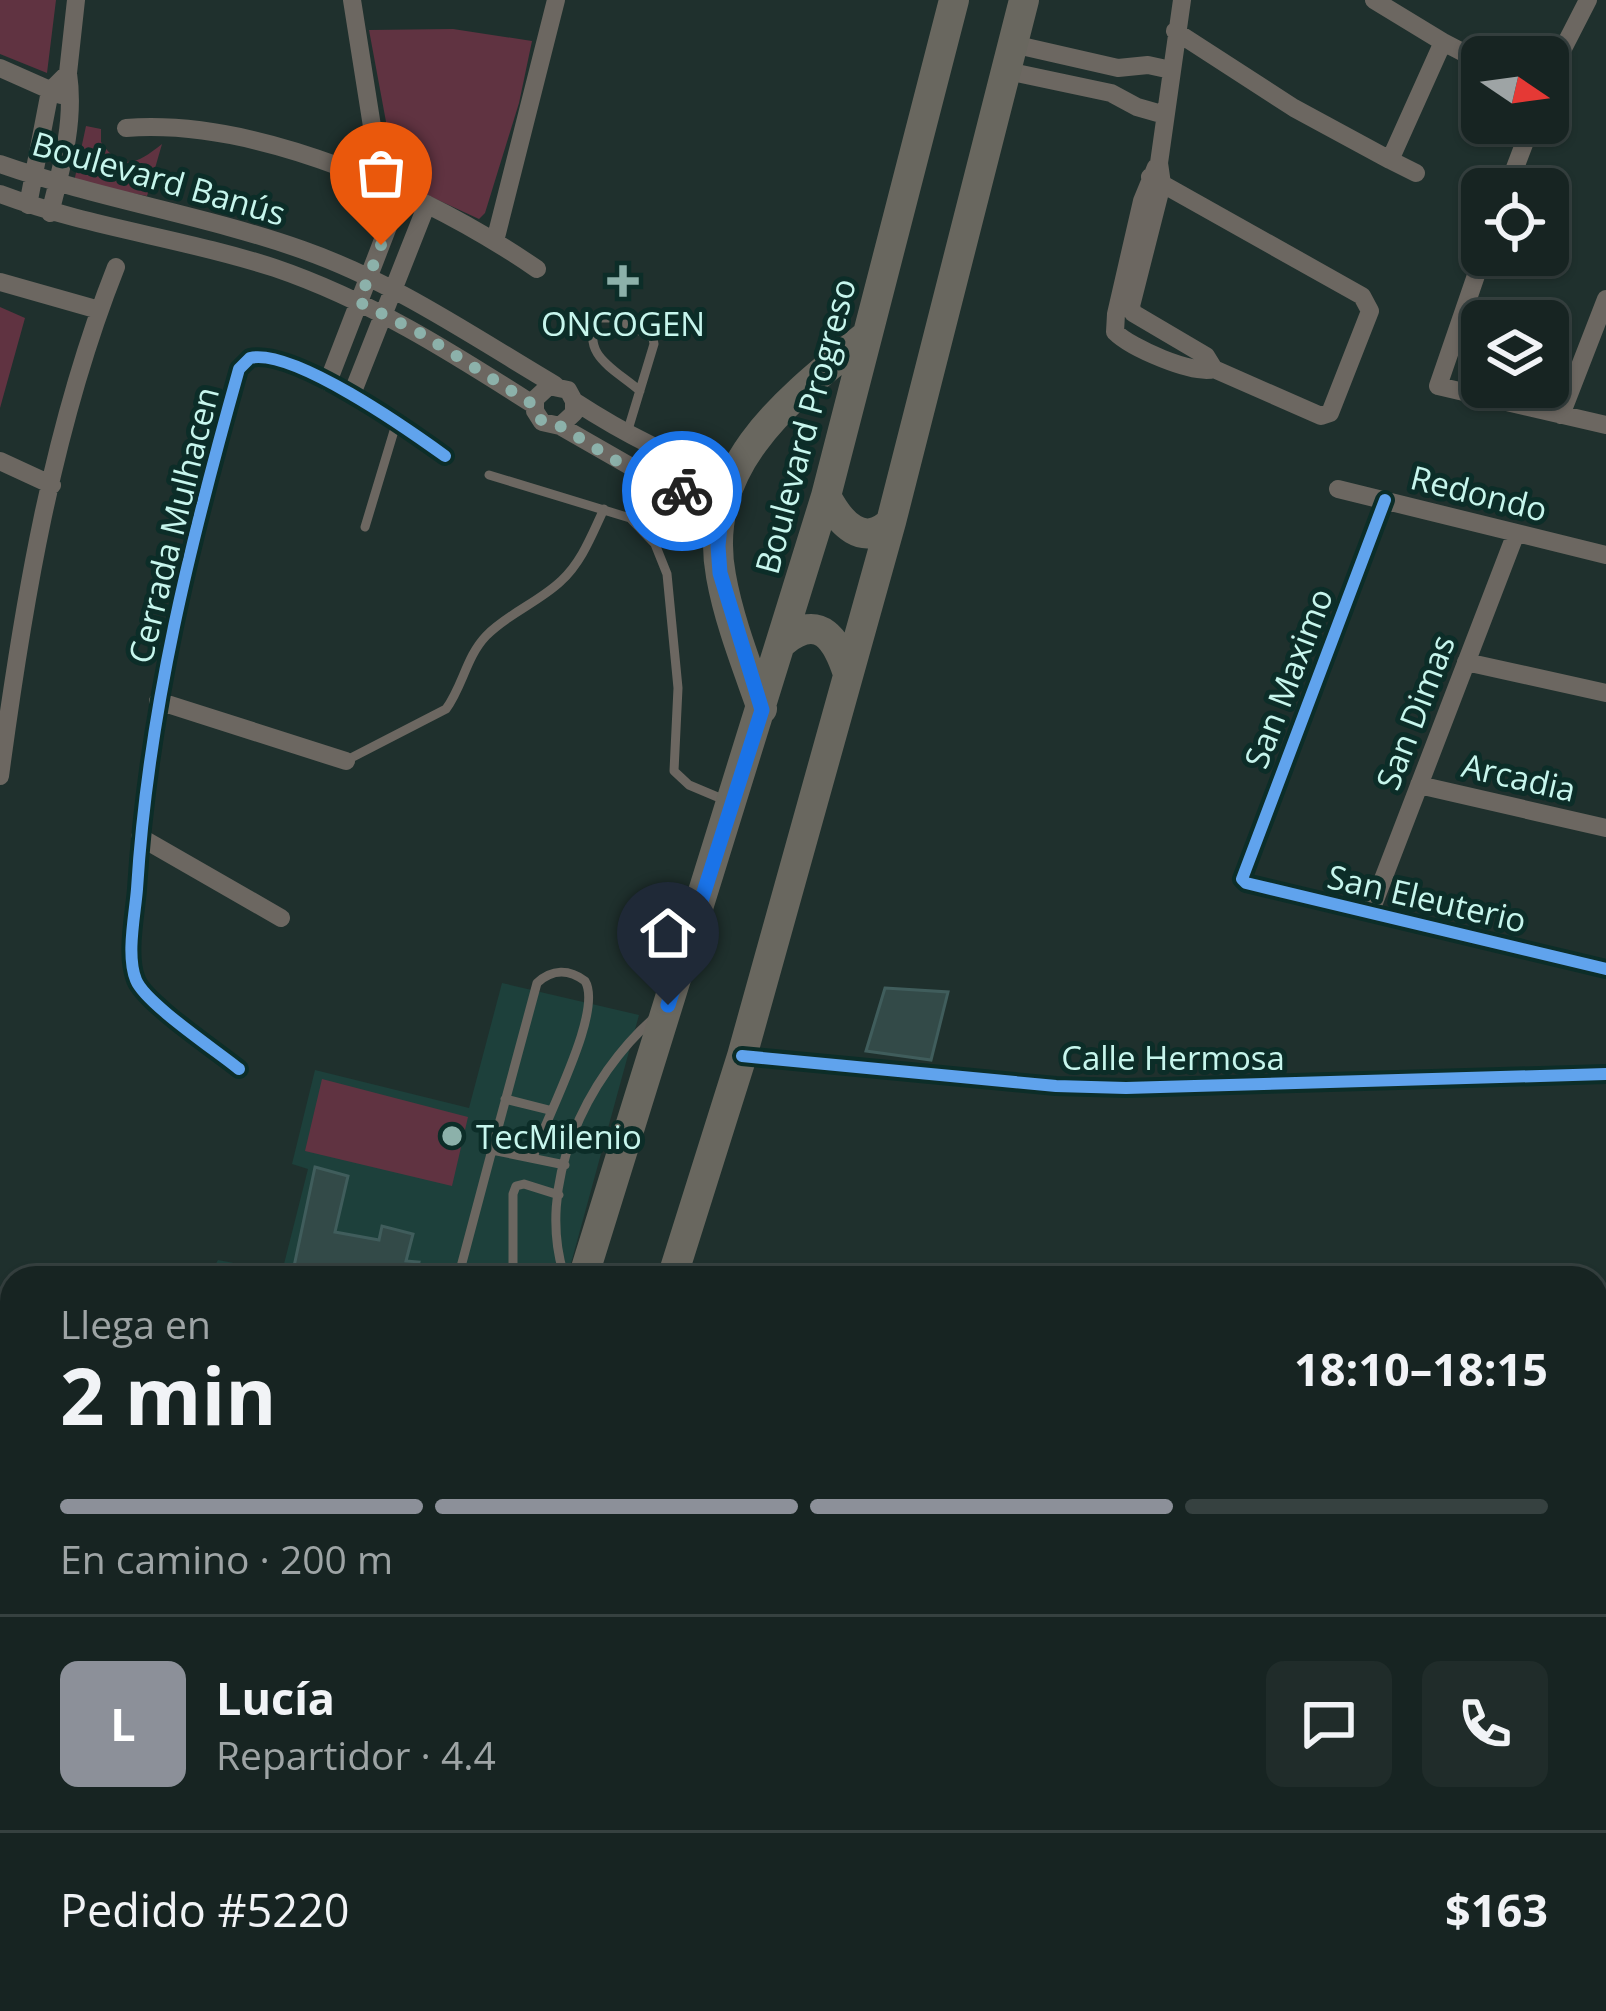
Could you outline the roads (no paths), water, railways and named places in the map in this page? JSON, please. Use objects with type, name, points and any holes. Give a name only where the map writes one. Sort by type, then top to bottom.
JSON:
[{"type":"main road","name":"Boulevard Progreso","points":[[587,1266],[784,641],[954,0]]},
{"type":"main road","points":[[676,1266],[742,1056],[892,522],[1024,0]]},
{"type":"main road","points":[[762,710],[720,573],[718,546],[726,491],[751,441],[775,413],[867,335]]},
{"type":"main road","points":[[826,496],[843,524],[854,532],[870,535],[892,522]]},
{"type":"main road","points":[[784,641],[814,627],[836,644],[848,674]]},
{"type":"street","points":[[50,213],[72,98],[68,73],[76,0]]},
{"type":"street","points":[[352,0],[381,183]]},
{"type":"street","points":[[495,242],[556,0]]},
{"type":"street","points":[[1182,0],[1157,175],[1131,306],[1133,314],[1206,356],[1214,370]]},
{"type":"street","points":[[1374,0],[1461,51]]},
{"type":"street","points":[[1569,37],[1588,0]]},
{"type":"street","points":[[1175,31],[1294,109],[1416,172]]},
{"type":"street","points":[[1390,160],[1443,42]]},
{"type":"street","points":[[1010,58],[1171,70]]},
{"type":"street","points":[[1010,58],[1165,115]]},
{"type":"street","points":[[0,68],[72,98]]},
{"type":"street","points":[[1111,93],[1118,68]]},
{"type":"street","points":[[28,205],[50,91],[68,73]]},
{"type":"street","points":[[126,128],[213,131],[381,183],[427,204],[537,269]]},
{"type":"street","name":"Boulevard Banús","points":[[0,164],[276,241],[369,277],[555,385]]},
{"type":"street","points":[[1115,332],[1120,296],[1157,175]]},
{"type":"street","points":[[1115,332],[1131,344],[1201,373],[1214,370],[1326,416],[1370,310],[1369,303],[1157,175]]},
{"type":"street","points":[[401,193],[328,382],[397,421],[446,456]]},
{"type":"street","name":"Boulevard Banús","points":[[0,194],[50,213],[242,258],[359,302],[534,405]]},
{"type":"street","points":[[352,394],[427,204]]},
{"type":"street","points":[[0,776],[15,661],[52,485],[99,310],[116,267]]},
{"type":"street","points":[[1476,276],[1438,386],[1606,425]]},
{"type":"street","points":[[0,282],[99,310]]},
{"type":"street","points":[[1561,415],[1606,299]]},
{"type":"street","points":[[1115,332],[1133,314]]},
{"type":"street","name":"Cerrada Mulhacen","points":[[239,1069],[145,995],[133,969],[140,837],[158,701],[190,545],[239,369],[250,358],[269,357],[328,382]]},
{"type":"street","points":[[555,385],[568,390],[574,400],[626,434],[681,461],[726,491],[615,460],[560,426],[542,422],[534,405],[543,388],[555,385]]},
{"type":"street","points":[[560,426],[574,413],[574,400]]},
{"type":"street","points":[[0,461],[52,485]]},
{"type":"street","name":"Redondo","points":[[1338,489],[1606,555]]},
{"type":"street","name":"San Maximo","points":[[1241,874],[1385,500]]},
{"type":"street","name":"San Dimas","points":[[1370,913],[1516,533]]},
{"type":"street","points":[[1466,662],[1606,693]]},
{"type":"street","points":[[158,701],[346,761]]},
{"type":"street","name":"Arcadia","points":[[1419,785],[1606,828]]},
{"type":"street","points":[[140,837],[281,918]]},
{"type":"street","name":"San Eleuterio","points":[[1241,874],[1246,884],[1606,969]]},
{"type":"street","name":"Calle Hermosa","points":[[742,1056],[1056,1086],[1126,1088],[1606,1074]]},
{"type":"lane","points":[[626,434],[640,391],[653,338],[615,318],[598,318],[590,332],[594,351],[640,391]]},
{"type":"lane","points":[[365,527],[397,421]]},
{"type":"lane","points":[[489,475],[630,518],[655,544],[667,574],[678,688],[674,771],[689,785],[732,803]]},
{"type":"lane","points":[[346,761],[446,709],[473,651],[491,631],[562,580],[584,552],[604,509]]},
{"type":"lane","points":[[461,1266],[537,983],[545,975],[563,972],[585,981],[591,994],[570,1071],[549,1110],[533,1158]]},
{"type":"lane","points":[[564,1266],[556,1230],[559,1195],[579,1121],[599,1080],[637,1032],[668,1005]]},
{"type":"lane","points":[[505,1099],[549,1110]]},
{"type":"lane","points":[[492,1150],[565,1165]]},
{"type":"lane","points":[[513,1266],[516,1186],[559,1195]]},
{"type":"place","name":"ONCOGEN","points":[[623,281]]},
{"type":"place","name":"TecMilenio","points":[[452,1136]]}]
